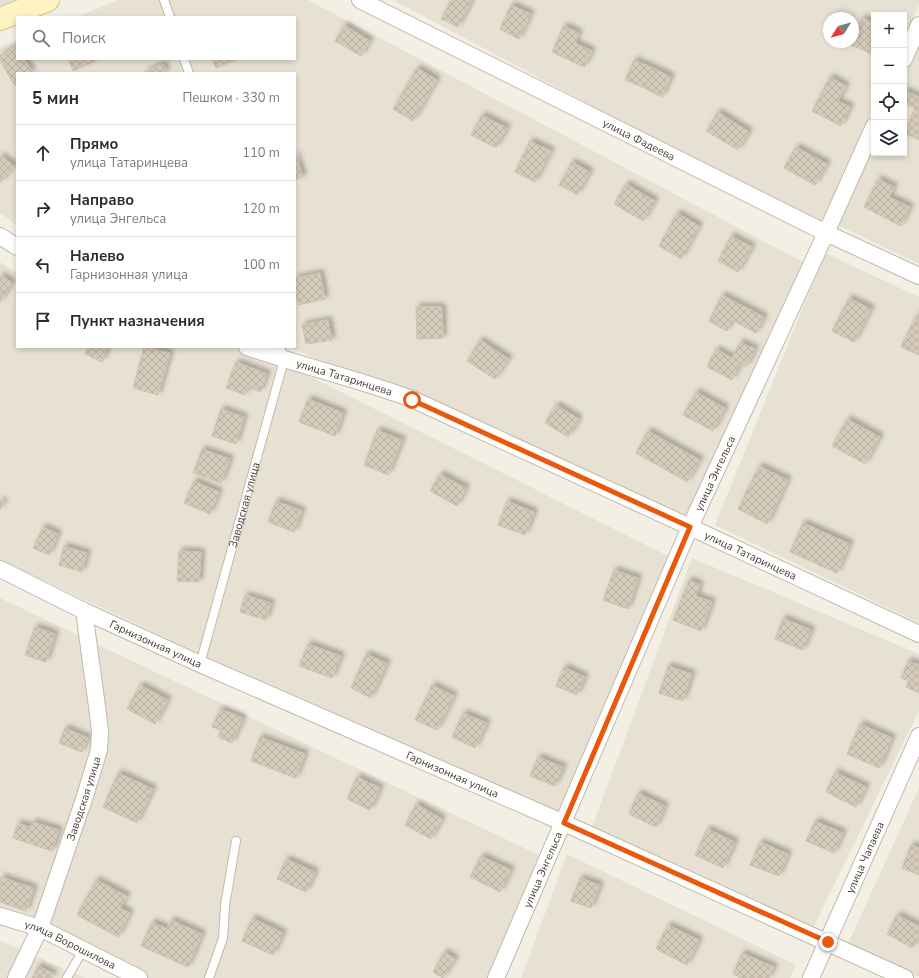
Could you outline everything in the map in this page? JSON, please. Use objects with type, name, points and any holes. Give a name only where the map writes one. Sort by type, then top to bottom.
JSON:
[{"type":"street","points":[[0,19],[48,0]]},
{"type":"street","name":"улица Фадеева","points":[[360,0],[826,233],[919,276]]},
{"type":"street","points":[[907,52],[919,25]]},
{"type":"street","name":"улица Энгельса","points":[[496,978],[564,823],[690,527],[871,133]]},
{"type":"street","points":[[0,236],[16,246]]},
{"type":"street","name":"улица Татаринцева","points":[[253,348],[282,354],[385,389],[412,400],[919,634]]},
{"type":"street","name":"Гарнизонная улица","points":[[0,569],[200,664],[564,823],[905,978]]},
{"type":"street","name":"Заводская улица","points":[[16,978],[40,928],[99,750],[100,732],[84,610]]},
{"type":"street","name":"улица Чапаева","points":[[811,978],[919,736]]},
{"type":"street","name":"улица Ворошилова","points":[[0,916],[40,928],[139,978]]},
{"type":"lane","points":[[164,0],[170,16]]},
{"type":"lane","points":[[184,60],[189,72]]},
{"type":"lane","name":"Заводская улица","points":[[200,664],[282,354]]},
{"type":"lane","points":[[209,978],[223,938],[225,905],[236,841]]},
{"type":"lane","points":[[67,978],[83,950]]},
{"type":"shaded area","points":[[0,0],[33,0],[0,13]]},
{"type":"shaded area","points":[[119,0],[308,0],[803,262],[691,525],[291,348],[296,348],[296,72],[16,72],[16,224],[0,213],[0,47],[16,40],[16,60],[296,60],[296,16],[79,16]]},
{"type":"shaded area","points":[[393,0],[919,0],[919,5],[907,32],[907,12],[871,12],[871,112],[819,227]]},
{"type":"shaded area","points":[[919,32],[919,264],[833,223],[871,139],[871,156],[907,156],[907,58]]},
{"type":"shaded area","points":[[825,253],[919,297],[919,623],[715,525]]},
{"type":"shaded area","points":[[0,262],[16,272],[16,348],[244,348],[257,350],[676,560],[559,822],[0,560]]},
{"type":"shaded area","points":[[692,558],[919,654],[919,711],[812,930],[592,827]]},
{"type":"shaded area","points":[[0,598],[543,857],[490,978],[131,978],[0,920]]},
{"type":"shaded area","points":[[919,788],[919,977],[847,946]]},
{"type":"shaded area","points":[[567,854],[796,965],[790,978],[521,978]]},
{"type":"shaded area","points":[[0,941],[85,978],[0,978]]},
{"type":"building","points":[[451,0],[472,0],[458,27],[441,19]]},
{"type":"building","points":[[511,5],[531,14],[519,39],[500,29]]},
{"type":"building","points":[[862,18],[871,22],[871,54],[858,48],[859,25]]},
{"type":"building","points":[[344,25],[370,41],[361,56],[335,41]]},
{"type":"building","points":[[564,26],[579,33],[575,43],[592,51],[584,67],[552,52]]},
{"type":"building","points":[[16,47],[16,60],[25,60],[32,72],[16,72],[15,86],[0,61],[0,56]]},
{"type":"building","points":[[68,60],[96,61],[73,71]]},
{"type":"building","points":[[212,60],[236,60],[216,68]]},
{"type":"building","points":[[634,60],[653,68],[644,88],[625,80]]},
{"type":"building","points":[[163,64],[167,72],[144,72]]},
{"type":"building","points":[[417,68],[437,80],[413,121],[393,109]]},
{"type":"building","points":[[653,68],[671,77],[662,97],[644,88]]},
{"type":"building","points":[[830,77],[846,86],[838,101],[850,107],[841,126],[812,111]]},
{"type":"building","points":[[907,91],[919,97],[919,140],[907,134],[907,126],[915,108],[907,104]]},
{"type":"building","points":[[718,112],[749,132],[738,150],[706,131]]},
{"type":"building","points":[[482,115],[507,128],[496,148],[471,135]]},
{"type":"building","points":[[530,141],[551,151],[535,182],[515,172]]},
{"type":"building","points":[[796,147],[827,164],[815,185],[784,168]]},
{"type":"building","points":[[0,155],[14,166],[1,182],[0,182]]},
{"type":"building","points":[[296,156],[303,177],[296,180]]},
{"type":"building","points":[[572,162],[590,172],[577,195],[559,185]]},
{"type":"building","points":[[878,179],[894,187],[889,197],[910,207],[901,226],[864,207]]},
{"type":"building","points":[[626,184],[655,201],[643,221],[614,204]]},
{"type":"building","points":[[677,213],[699,226],[681,259],[659,246]]},
{"type":"building","points":[[731,236],[752,247],[738,272],[718,261]]},
{"type":"building","points":[[320,273],[325,299],[298,305],[296,295],[296,278]]},
{"type":"building","points":[[0,275],[12,283],[0,303]]},
{"type":"building","points":[[722,295],[764,317],[756,333],[732,320],[727,331],[709,321]]},
{"type":"building","points":[[849,298],[871,309],[854,342],[832,331]]},
{"type":"building","points":[[416,307],[442,307],[443,338],[417,339]]},
{"type":"building","points":[[916,316],[919,318],[919,355],[901,347]]},
{"type":"building","points":[[328,320],[332,340],[306,344],[302,325]]},
{"type":"building","points":[[480,340],[509,359],[495,379],[467,361]]},
{"type":"building","points":[[740,342],[755,349],[746,367],[740,364],[732,380],[707,367],[716,349],[732,358]]},
{"type":"building","points":[[88,348],[108,348],[102,362],[85,354]]},
{"type":"building","points":[[144,348],[170,353],[158,395],[133,388]]},
{"type":"building","points":[[236,362],[267,374],[260,392],[248,387],[245,395],[226,388]]},
{"type":"building","points":[[696,392],[725,408],[713,431],[683,415]]},
{"type":"building","points":[[308,399],[343,413],[335,436],[299,422]]},
{"type":"building","points":[[556,405],[579,419],[568,437],[545,423]]},
{"type":"building","points":[[221,409],[244,417],[236,444],[212,436]]},
{"type":"building","points":[[847,419],[880,437],[865,464],[832,446]]},
{"type":"building","points":[[377,430],[402,440],[388,475],[364,465]]},
{"type":"building","points":[[648,431],[700,460],[687,482],[636,453]]},
{"type":"building","points":[[202,449],[230,459],[221,483],[193,473]]},
{"type":"building","points":[[759,466],[788,480],[767,524],[738,509]]},
{"type":"building","points":[[440,474],[466,488],[457,506],[430,491]]},
{"type":"building","points":[[194,481],[219,492],[210,514],[184,503]]},
{"type":"building","points":[[0,500],[4,502],[0,510]]},
{"type":"building","points":[[276,501],[302,511],[294,532],[268,522]]},
{"type":"building","points":[[507,501],[534,512],[525,535],[498,525]]},
{"type":"building","points":[[803,523],[850,544],[837,573],[790,552]]},
{"type":"building","points":[[43,527],[58,534],[49,555],[33,548]]},
{"type":"building","points":[[64,546],[87,553],[82,572],[59,565]]},
{"type":"building","points":[[179,551],[201,552],[199,582],[177,581]]},
{"type":"building","points":[[614,570],[638,578],[628,609],[603,600]]},
{"type":"building","points":[[689,580],[700,585],[696,596],[712,602],[701,631],[673,620]]},
{"type":"building","points":[[245,595],[271,603],[266,620],[240,612]]},
{"type":"building","points":[[783,618],[811,630],[803,650],[775,639]]},
{"type":"building","points":[[35,627],[55,634],[46,662],[25,655]]},
{"type":"building","points":[[308,644],[341,656],[332,678],[299,666]]},
{"type":"building","points":[[366,654],[387,663],[371,698],[351,688]]},
{"type":"building","points":[[908,661],[919,665],[919,693],[906,687],[909,681],[901,678]]},
{"type":"building","points":[[668,666],[692,674],[683,701],[659,693]]},
{"type":"building","points":[[564,667],[585,677],[577,695],[556,686]]},
{"type":"building","points":[[140,685],[168,700],[155,724],[127,709]]},
{"type":"building","points":[[432,685],[454,696],[437,730],[415,720]]},
{"type":"building","points":[[220,709],[243,718],[232,743],[218,737],[221,730],[212,727]]},
{"type":"building","points":[[463,713],[487,723],[475,748],[452,737]]},
{"type":"building","points":[[860,724],[892,738],[879,768],[847,754]]},
{"type":"building","points":[[65,728],[88,738],[82,752],[59,743]]},
{"type":"building","points":[[260,737],[305,754],[296,778],[251,761]]},
{"type":"building","points":[[538,757],[563,767],[555,786],[530,776]]},
{"type":"building","points":[[835,772],[866,787],[856,807],[826,792]]},
{"type":"building","points":[[118,773],[153,789],[137,823],[103,807]]},
{"type":"building","points":[[357,777],[380,788],[370,810],[347,799]]},
{"type":"building","points":[[638,793],[665,806],[656,827],[629,814]]},
{"type":"building","points":[[416,804],[442,819],[431,839],[405,825]]},
{"type":"building","points":[[815,821],[843,833],[834,853],[806,841]]},
{"type":"building","points":[[33,822],[59,830],[52,851],[13,838],[18,823],[30,827]]},
{"type":"building","points":[[707,829],[735,842],[723,868],[695,855]]},
{"type":"building","points":[[760,842],[788,854],[779,876],[750,865]]},
{"type":"building","points":[[911,845],[919,848],[919,875],[902,868]]},
{"type":"building","points":[[481,856],[511,870],[500,892],[470,877]]},
{"type":"building","points":[[286,859],[315,872],[306,892],[277,879]]},
{"type":"building","points":[[1,877],[34,888],[26,911],[0,902]]},
{"type":"building","points":[[580,878],[600,885],[591,908],[571,901]]},
{"type":"building","points":[[96,880],[127,896],[120,908],[130,913],[118,937],[77,915]]},
{"type":"building","points":[[897,915],[919,926],[919,936],[912,948],[887,934]]},
{"type":"building","points":[[252,918],[283,933],[273,955],[242,941]]},
{"type":"building","points":[[171,920],[202,934],[188,967],[141,946],[152,922],[167,929]]},
{"type":"building","points":[[668,925],[699,940],[687,965],[656,949]]},
{"type":"building","points":[[444,952],[455,959],[443,978],[433,972]]},
{"type":"building","points":[[742,953],[774,967],[769,978],[742,978],[733,974]]},
{"type":"building","points":[[38,966],[54,974],[52,978],[32,978]]},
{"type":"route","points":[[412,400],[690,527],[564,823],[828,942]]}]
